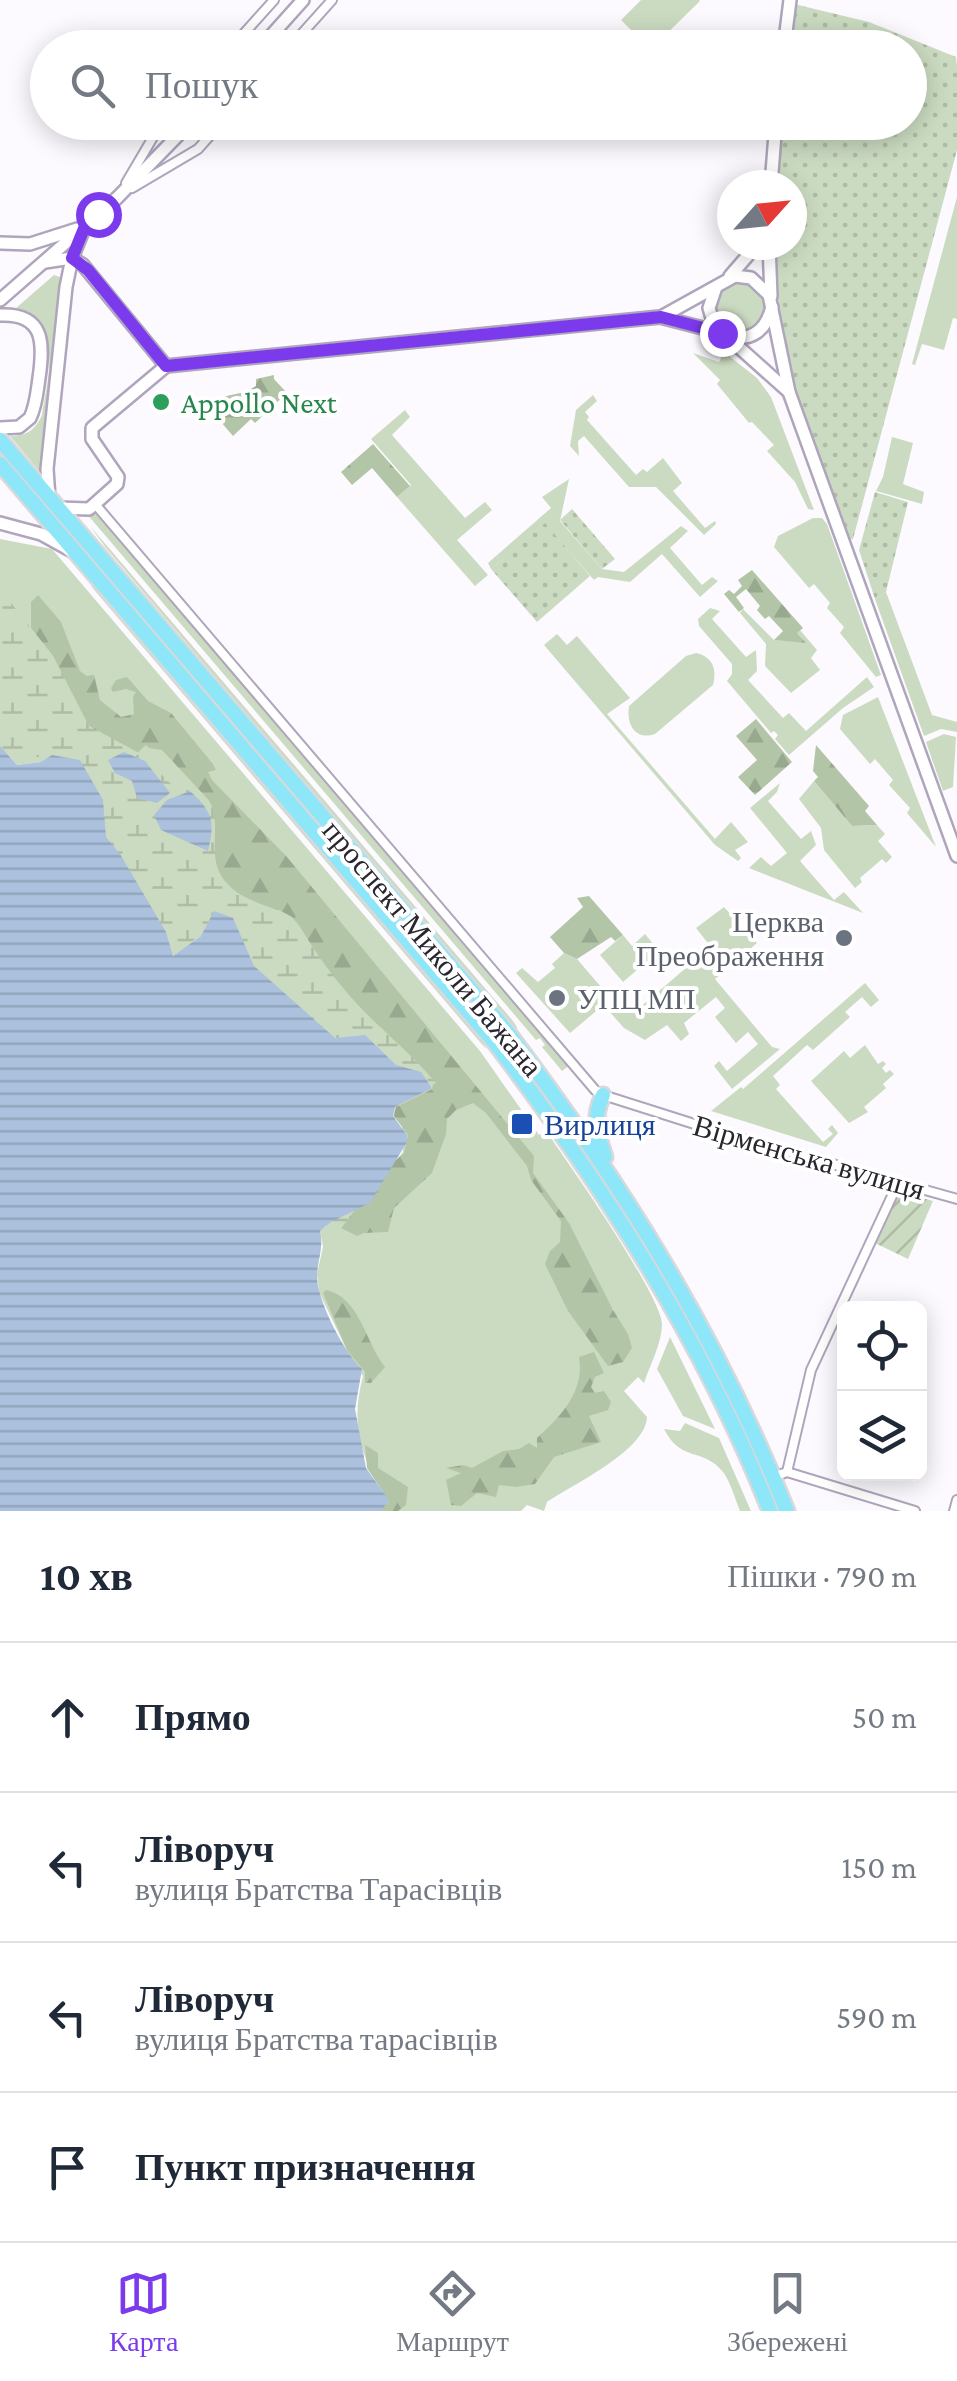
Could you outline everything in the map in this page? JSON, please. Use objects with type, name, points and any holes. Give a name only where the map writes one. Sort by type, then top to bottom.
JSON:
[{"type":"highway","name":"проспект Миколи Бажана","points":[[0,440],[506,1030],[610,1172],[680,1289],[780,1475],[787,1511]]},
{"type":"highway","name":"проспект Миколи Бажана","points":[[0,464],[495,1043],[552,1118],[612,1204],[658,1282],[717,1393],[770,1511]]},
{"type":"highway","points":[[604,1096],[595,1126],[610,1172]]},
{"type":"street","points":[[247,30],[274,0]]},
{"type":"street","points":[[276,30],[303,0]]},
{"type":"street","points":[[306,30],[332,0]]},
{"type":"street","points":[[786,30],[790,0]]},
{"type":"street","points":[[120,195],[152,140]]},
{"type":"street","points":[[0,300],[120,195],[173,140]]},
{"type":"street","points":[[120,195],[198,149],[206,140]]},
{"type":"street","points":[[772,170],[775,140]]},
{"type":"street","points":[[0,243],[40,242],[85,226]]},
{"type":"street","points":[[85,226],[66,287],[47,469],[54,503],[81,511],[96,504],[118,484],[118,477],[96,446],[92,428],[166,366],[661,317],[725,334],[744,338],[759,332],[769,319],[772,303],[765,288],[752,278],[723,281],[710,299],[714,325],[725,334],[789,392]]},
{"type":"street","points":[[44,262],[72,258],[88,270],[166,366]]},
{"type":"street","points":[[661,317],[723,281],[746,260]]},
{"type":"street","points":[[770,260],[772,303],[789,392],[957,856]]},
{"type":"street","points":[[0,315],[14,314],[30,322],[40,336],[43,351],[30,418],[19,428],[0,428]]},
{"type":"street","name":"проспект Миколи Бажана","points":[[96,504],[604,1096]]},
{"type":"street","points":[[0,522],[41,534],[78,555]]},
{"type":"street","name":"Вірменська вулиця","points":[[604,1096],[957,1199]]},
{"type":"street","points":[[898,1183],[811,1370],[780,1475],[916,1511]]},
{"type":"street","points":[[954,1511],[957,1500]]},
{"type":"green space","points":[[641,0],[700,1],[670,30],[631,30],[621,20]]},
{"type":"green space","points":[[794,4],[869,22],[889,30],[792,30]]},
{"type":"green space","points":[[927,45],[956,57],[957,150],[853,539],[849,540],[798,396],[788,359],[776,260],[807,260],[807,170],[779,170],[780,140],[927,140]]},
{"type":"green space","points":[[957,197],[957,319],[953,318],[944,350],[922,344],[915,365],[912,364]]},
{"type":"green space","points":[[54,275],[60,277],[40,472],[10,436],[30,431],[42,415],[49,354],[40,329],[15,309]]},
{"type":"green space","points":[[740,281],[758,289],[766,307],[758,325],[740,333],[722,325],[714,307],[722,289]]},
{"type":"green space","points":[[724,352],[757,378],[771,397],[814,510],[808,509],[795,482],[767,451],[774,445],[749,423],[717,384],[720,380],[693,353],[719,362]]},
{"type":"green space","points":[[274,375],[287,393],[255,423],[251,419],[233,436],[203,401],[245,392],[256,386],[256,379]]},
{"type":"green space","points":[[593,395],[597,401],[585,412],[587,420],[636,475],[643,469],[647,472],[663,458],[682,483],[673,491],[705,528],[715,521],[704,535],[656,487],[629,487],[584,436],[578,441],[579,456],[570,446],[576,410]]},
{"type":"green space","points":[[405,410],[410,417],[392,435],[465,518],[485,502],[492,510],[457,540],[488,575],[475,586],[397,497],[411,485],[371,439]]},
{"type":"green space","points":[[892,437],[913,443],[903,484],[924,492],[922,504],[876,491]]},
{"type":"green space","points":[[373,444],[410,486],[397,497],[372,468],[352,485],[341,472]]},
{"type":"green space","points":[[569,479],[560,521],[602,569],[624,572],[681,526],[688,531],[670,548],[702,585],[712,577],[718,581],[700,597],[662,554],[630,582],[598,577],[594,580],[545,524],[491,569],[488,563],[551,508],[542,497]]},
{"type":"green space","points":[[875,492],[908,502],[886,592],[875,599],[859,550]]},
{"type":"green space","points":[[572,509],[615,559],[602,569],[560,520]]},
{"type":"green space","points":[[86,513],[100,515],[571,1064],[562,1071],[542,1047],[545,1045],[540,1038],[536,1040]]},
{"type":"green space","points":[[813,518],[822,518],[827,524],[881,675],[876,677],[840,633],[844,627],[827,608],[830,603],[814,584],[809,588],[774,547],[778,536]]},
{"type":"green space","points":[[545,523],[590,576],[537,622],[491,569]]},
{"type":"green space","points":[[90,526],[513,1021],[518,1029],[509,1023]]},
{"type":"green space","points":[[0,539],[52,549],[480,1051],[539,1135],[546,1131],[646,1286],[662,1324],[660,1339],[644,1383],[638,1377],[624,1391],[647,1417],[644,1429],[622,1454],[547,1502],[544,1511],[527,1505],[521,1511],[381,1511],[389,1499],[371,1470],[358,1426],[363,1376],[319,1292],[317,1274],[323,1247],[320,1231],[360,1210],[376,1196],[403,1152],[402,1126],[393,1116],[395,1107],[432,1087],[201,936],[173,956],[41,762],[17,765],[0,746]]},
{"type":"green space","points":[[752,570],[803,628],[797,633],[806,643],[774,640],[783,631],[757,610],[760,606],[746,589],[736,597],[744,608],[739,612],[724,594],[729,590],[734,594],[742,586],[738,580]]},
{"type":"green space","points":[[90,585],[109,601],[486,1049]]},
{"type":"green space","points":[[0,589],[53,656],[89,726],[141,754],[171,784],[206,797],[213,808],[216,864],[222,877],[238,893],[294,920],[349,995],[436,1083],[390,1105],[362,1200],[337,1234],[301,1208],[362,1065],[255,969],[215,915],[182,954],[168,948],[104,840],[78,763],[0,751]]},
{"type":"green space","points":[[886,592],[932,715],[957,722],[957,732],[941,729],[924,736],[875,599]]},
{"type":"green space","points":[[38,595],[61,622],[80,671],[94,675],[100,700],[121,717],[134,714],[136,692],[113,692],[111,688],[116,680],[127,677],[148,701],[171,713],[213,764],[216,770],[208,772],[212,780],[287,857],[534,1156],[533,1173],[569,1223],[628,1334],[632,1348],[623,1362],[608,1366],[568,1311],[545,1264],[550,1251],[560,1242],[561,1221],[531,1180],[527,1166],[486,1113],[473,1103],[447,1119],[446,1134],[432,1173],[394,1208],[388,1232],[357,1236],[341,1228],[340,1223],[384,1170],[404,1153],[408,1135],[394,1116],[396,1107],[432,1089],[433,1084],[353,1010],[292,917],[279,910],[225,913],[85,720],[53,656],[31,628],[31,602]],"holes":[[[146,745],[162,750],[204,795],[212,822],[210,860],[137,753]]]},
{"type":"green space","points":[[710,608],[720,611],[712,619],[746,657],[756,650],[757,671],[748,680],[783,718],[789,713],[806,731],[867,677],[874,687],[789,755],[775,739],[778,735],[771,733],[727,681],[732,664],[699,626],[698,619]]},
{"type":"green space","points":[[743,609],[774,640],[805,642],[797,633],[800,630],[817,650],[811,658],[820,670],[791,693],[765,666],[766,644],[740,613]]},
{"type":"green space","points":[[557,634],[567,645],[577,636],[630,698],[607,714],[715,839],[731,822],[748,842],[735,850],[741,858],[738,861],[715,845],[544,645]]},
{"type":"green space","points":[[696,653],[712,664],[713,685],[655,734],[637,733],[629,719],[629,706],[686,656]]},
{"type":"green space","points":[[878,697],[936,847],[889,785],[893,780],[875,759],[870,764],[840,729],[843,715]]},
{"type":"green space","points":[[756,719],[792,762],[755,795],[738,777],[757,760],[736,736]]},
{"type":"green space","points":[[944,734],[956,737],[953,787],[943,791],[926,742]]},
{"type":"green space","points":[[816,745],[869,806],[865,811],[877,825],[852,826],[814,781],[818,777],[813,771]]},
{"type":"green space","points":[[814,781],[852,826],[877,825],[885,834],[878,841],[892,857],[886,863],[882,859],[860,878],[862,882],[855,888],[824,850],[821,828],[799,799]]},
{"type":"green space","points":[[780,783],[768,801],[801,839],[811,831],[816,845],[800,861],[834,900],[844,892],[863,913],[749,868],[761,857],[771,866],[787,853],[750,808]]},
{"type":"green space","points":[[589,896],[623,935],[615,941],[611,937],[577,959],[564,953],[550,937],[583,907],[577,898]]},
{"type":"green space","points":[[724,907],[757,943],[715,979],[772,1047],[780,1049],[732,1089],[714,1066],[719,1061],[727,1071],[758,1044],[748,1032],[736,1043],[715,1017],[725,1008],[716,997],[684,1023],[689,1034],[681,1041],[667,1025],[645,1040],[624,1028],[608,1010],[612,1000],[623,1013],[633,1006],[637,1010],[694,961],[691,956],[707,942],[696,928]]},
{"type":"green space","points":[[645,934],[659,951],[623,982],[600,955],[623,935],[632,946]]},
{"type":"green space","points":[[564,953],[577,959],[608,995],[601,1007],[570,1033],[516,973],[522,968],[538,982],[555,968],[552,964]]},
{"type":"green space","points":[[865,983],[879,1000],[871,1007],[862,997],[845,1012],[850,1017],[813,1050],[807,1045],[773,1076],[780,1085],[776,1089],[823,1142],[833,1134],[828,1129],[832,1125],[838,1133],[826,1147],[711,1111],[743,1089]]},
{"type":"green space","points":[[865,1045],[878,1064],[886,1064],[882,1068],[886,1073],[890,1070],[894,1074],[883,1084],[886,1088],[864,1107],[868,1112],[849,1123],[811,1081],[844,1051],[850,1058]]},
{"type":"green space","points":[[899,1191],[933,1201],[908,1259],[875,1243]]},
{"type":"green space","points":[[326,1290],[347,1301],[385,1367],[371,1383],[365,1383],[365,1372],[347,1350],[323,1293]]},
{"type":"green space","points":[[670,1337],[715,1429],[683,1416],[657,1369]]},
{"type":"green space","points":[[594,1352],[604,1373],[595,1377],[591,1387],[595,1393],[604,1391],[611,1402],[608,1410],[589,1416],[601,1442],[554,1457],[535,1484],[499,1485],[496,1497],[477,1493],[461,1506],[451,1505],[446,1480],[461,1473],[446,1468],[472,1468],[503,1451],[529,1443],[537,1448],[537,1438],[575,1392],[579,1357]]},
{"type":"green space","points":[[685,1423],[719,1438],[751,1511],[740,1511],[728,1481],[715,1464],[678,1447],[664,1429],[680,1431]]},
{"type":"green space","points":[[365,1445],[378,1453],[378,1468],[408,1487],[406,1505],[398,1511],[379,1511],[389,1501],[367,1468]]},
{"type":"water","points":[[0,746],[17,765],[41,762],[52,755],[80,760],[103,800],[106,837],[166,932],[173,956],[201,936],[214,911],[233,918],[254,966],[335,1038],[365,1035],[396,1065],[421,1072],[432,1088],[395,1107],[393,1116],[407,1135],[407,1142],[370,1203],[320,1231],[319,1288],[334,1327],[362,1369],[355,1409],[366,1468],[389,1500],[381,1511],[0,1511]]},
{"type":"water","points":[[124,752],[145,761],[170,793],[157,803],[137,798],[132,781],[115,773],[108,760]]},
{"type":"water","points":[[190,791],[210,818],[208,851],[161,830],[154,815],[167,800]]},
{"type":"place","name":"Appollo Next","points":[[161,402]]},
{"type":"place","name":"Церква Преображення","points":[[844,938]]},
{"type":"place","name":"УПЦ МП","points":[[557,998]]},
{"type":"place","name":"Вирлиця","points":[[522,1124]]},
{"type":"route","points":[[98,214],[85,226],[72,258],[88,270],[166,366],[661,317],[722,333]]}]
